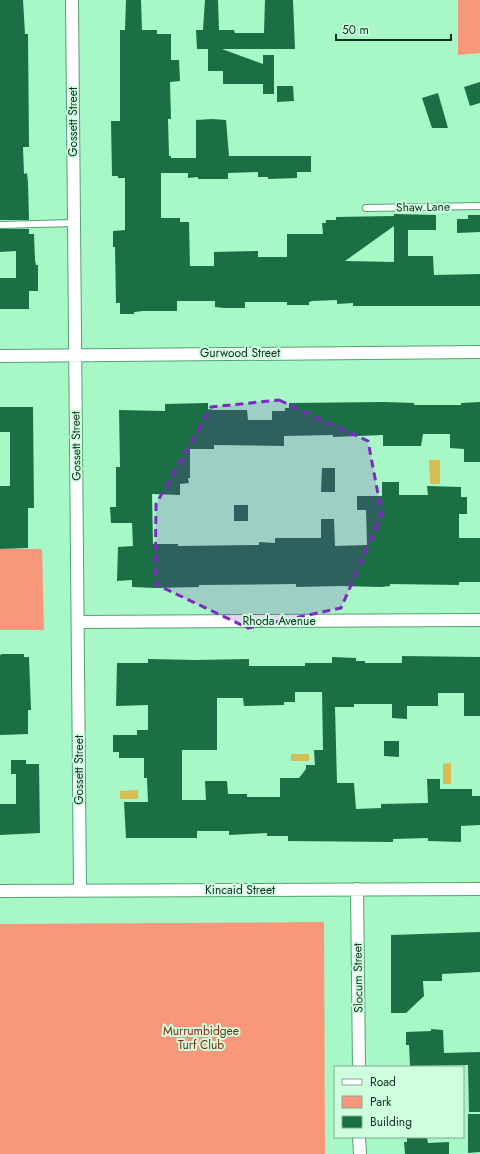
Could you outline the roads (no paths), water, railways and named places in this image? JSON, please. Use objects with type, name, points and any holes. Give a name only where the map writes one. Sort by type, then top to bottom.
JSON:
[{"type":"street","name":"Gossett Street","points":[[72,0],[80,891]]},
{"type":"street","name":"Gurwood Street","points":[[0,356],[75,354],[480,352]]},
{"type":"street","name":"Rhoda Avenue","points":[[78,622],[480,620]]},
{"type":"street","name":"Kincaid Street","points":[[0,892],[480,888]]},
{"type":"street","name":"Slocum Street","points":[[357,889],[359,1066]]},
{"type":"street","points":[[359,1138],[360,1154]]},
{"type":"lane","name":"Shaw Lane","points":[[366,208],[480,206]]},
{"type":"lane","points":[[0,225],[73,223]]},
{"type":"park label","name":"Murrumbidgee Turf Club","points":[[201,1038]]}]
